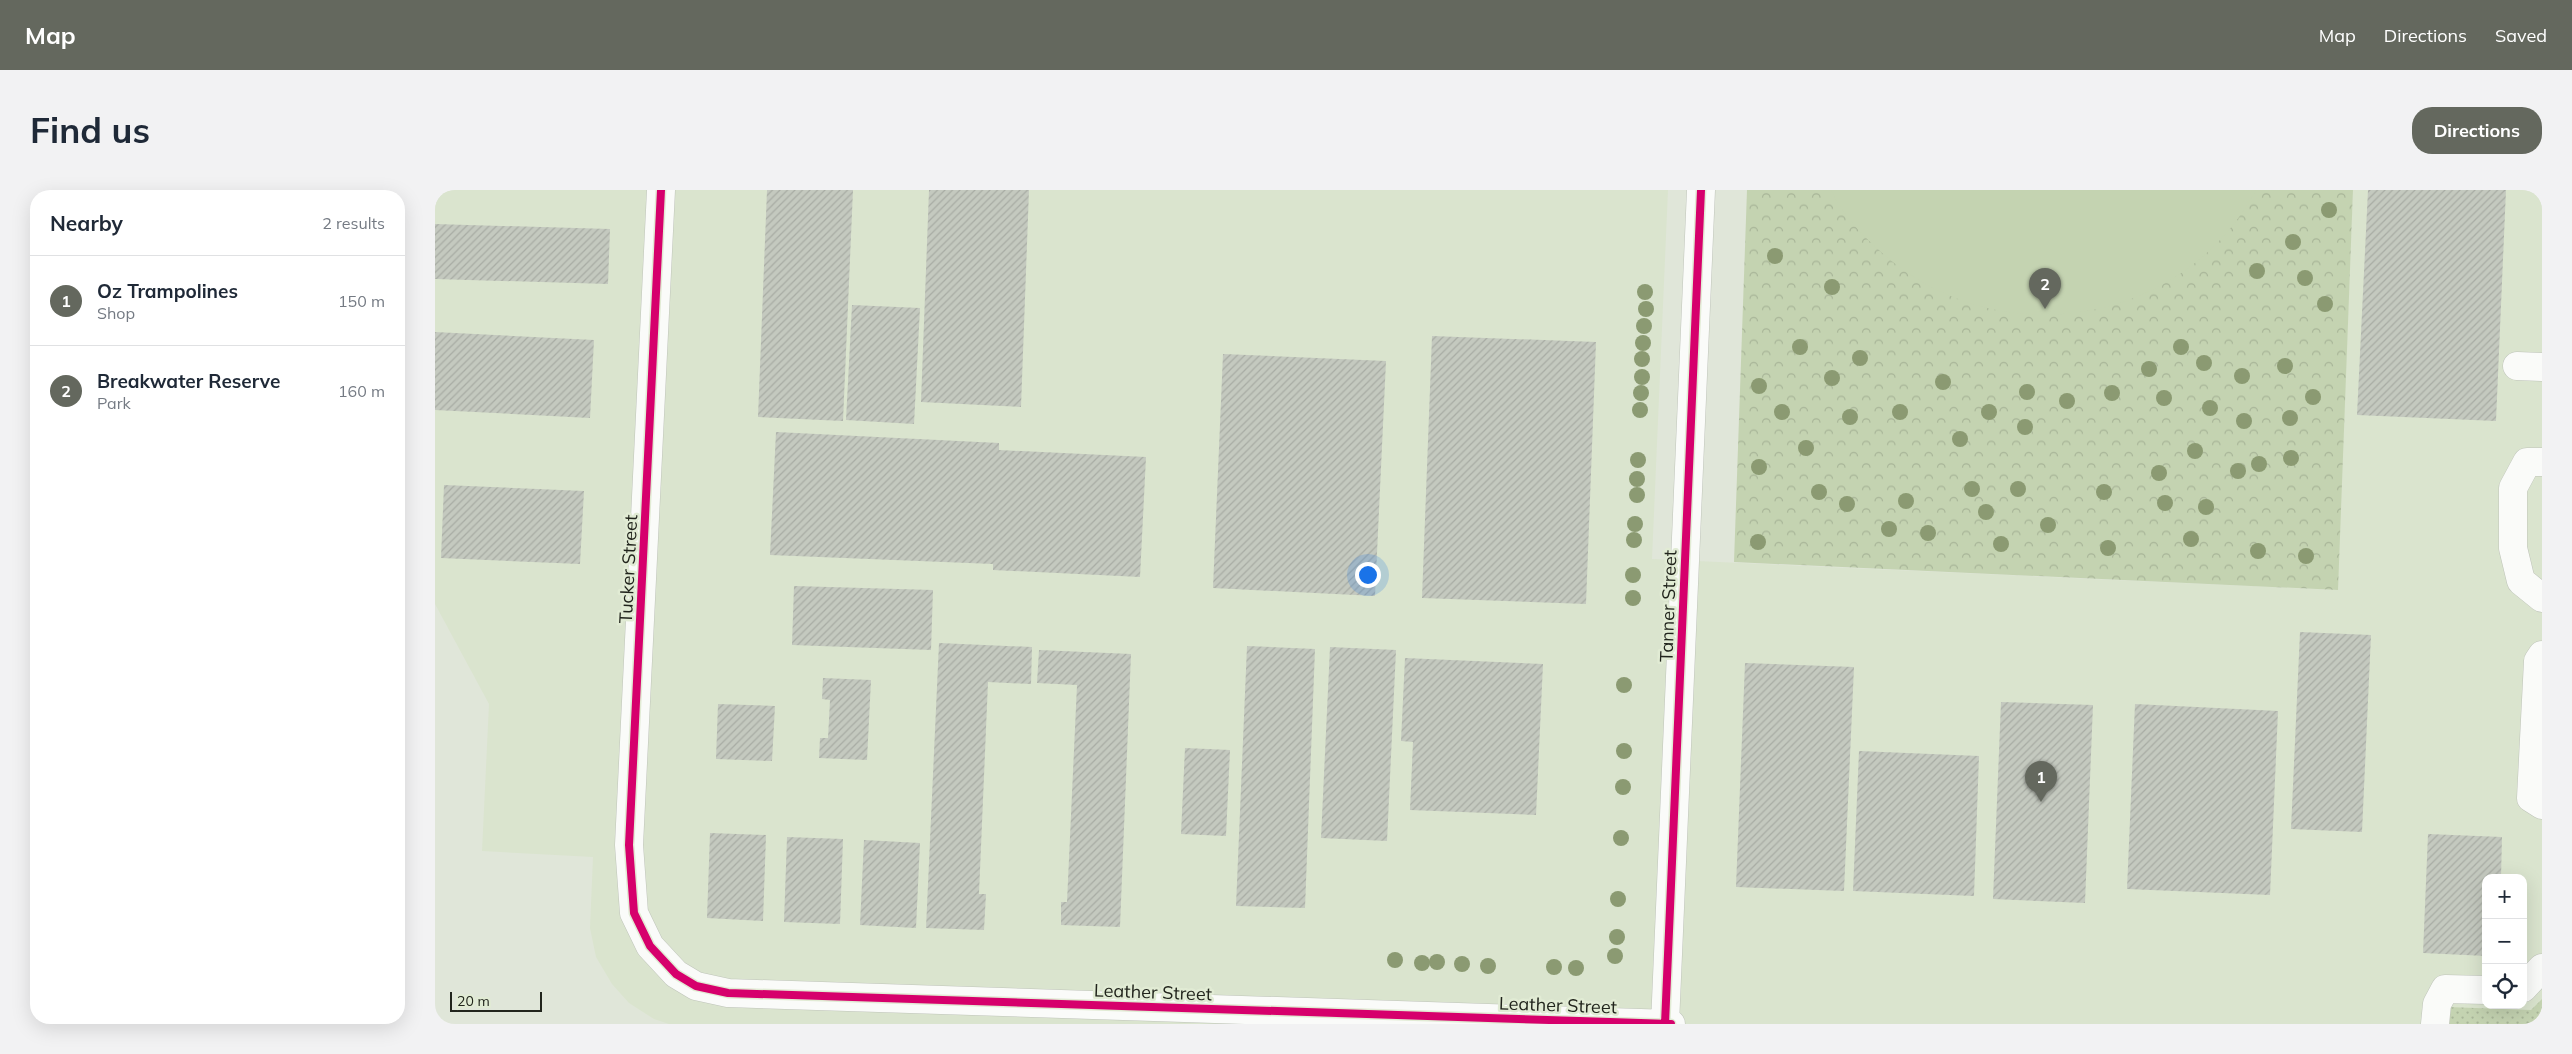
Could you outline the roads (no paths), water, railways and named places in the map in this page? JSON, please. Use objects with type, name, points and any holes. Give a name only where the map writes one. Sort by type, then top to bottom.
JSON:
[{"type":"street","name":"Tucker Street","points":[[650,946],[633,913],[629,844],[661,190]]},
{"type":"street","name":"Tanner Street","points":[[1665,1024],[1701,190]]},
{"type":"street","points":[[2542,462],[2527,462],[2513,488],[2513,548],[2521,581],[2542,598]]},
{"type":"street","points":[[2542,655],[2538,661],[2531,798],[2542,805]]},
{"type":"street","name":"Leather Street","points":[[650,946],[676,974],[696,986],[727,993],[1671,1024]]},
{"type":"street","points":[[2527,984],[2542,968]]},
{"type":"street","points":[[2435,1024],[2437,1004],[2445,989],[2482,990]]},
{"type":"place","name":"Breakwater Reserve","points":[[2045,309]]},
{"type":"place","name":"Oz Trampolines","points":[[2041,802]]}]
